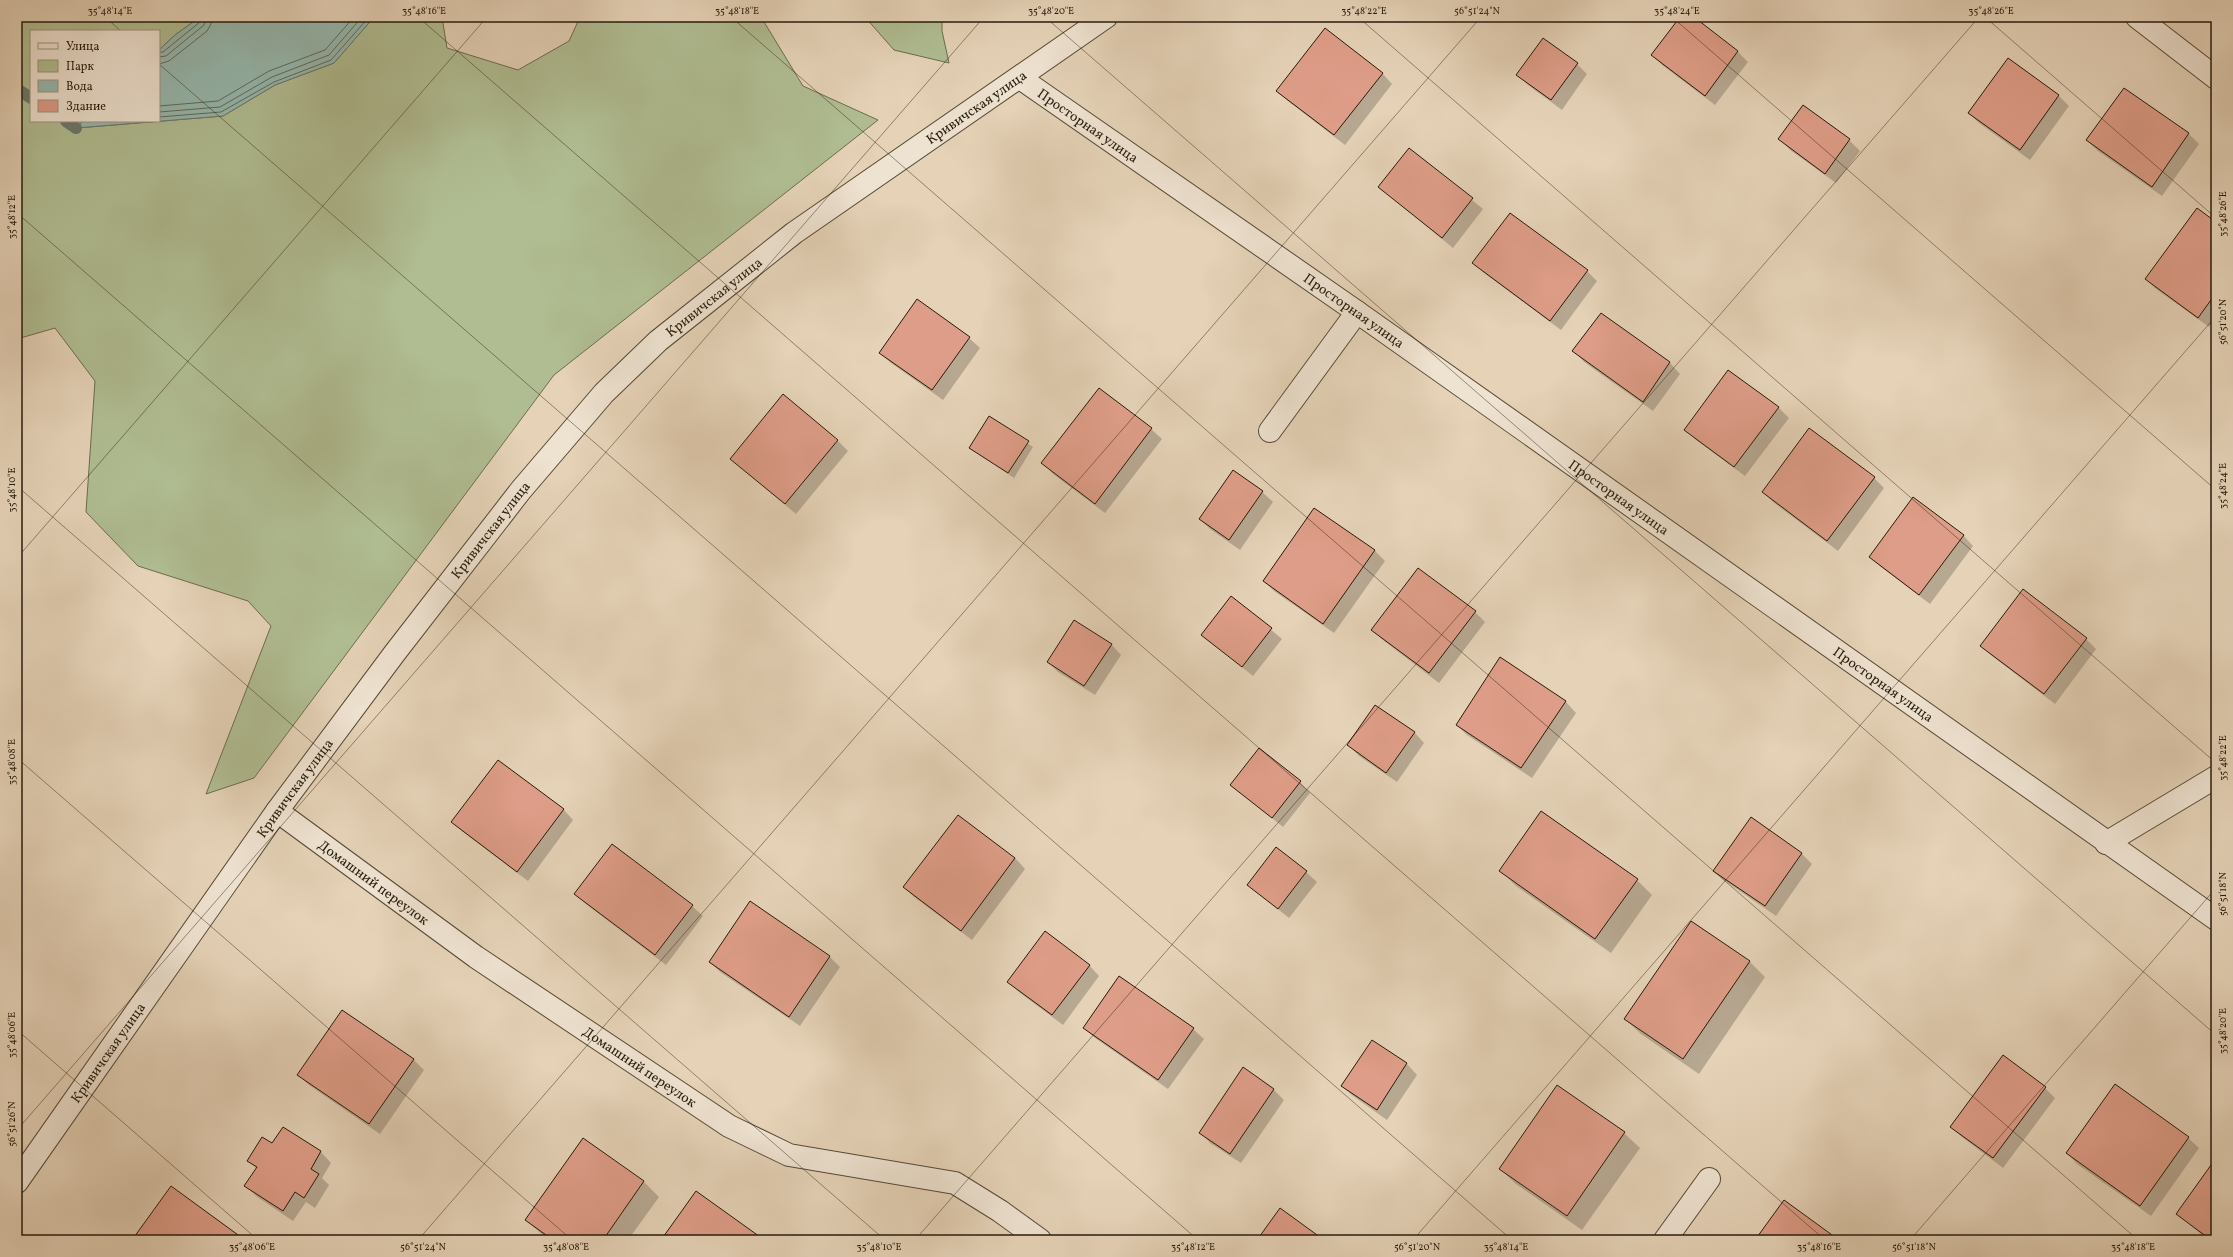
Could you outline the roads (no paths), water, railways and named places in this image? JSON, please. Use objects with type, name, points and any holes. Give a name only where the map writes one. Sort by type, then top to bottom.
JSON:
[{"type":"street","name":"Кривичская улица","points":[[17,1182],[277,811],[394,654],[521,490],[604,393],[658,341],[794,233],[1020,78],[1106,17]]},
{"type":"street","points":[[2137,17],[2216,78]]},
{"type":"street","name":"Просторная улица","points":[[1020,78],[1357,312],[2106,843],[2216,919]]},
{"type":"street","points":[[1270,431],[1357,312]]},
{"type":"street","points":[[2106,843],[2216,777]]},
{"type":"street","name":"Домашний переулок","points":[[277,811],[476,957],[729,1126],[790,1155],[955,1184],[1000,1211],[1040,1240]]},
{"type":"street","points":[[1665,1240],[1709,1179]]},
{"type":"water","points":[[200,17],[374,17],[334,63],[275,85],[223,116],[160,121],[160,49],[175,35]]},
{"type":"water","points":[[82,122],[150,122],[76,128]]},
{"type":"waterway","points":[[17,89],[30,97]]},
{"type":"waterway","points":[[67,122],[76,128]]}]
